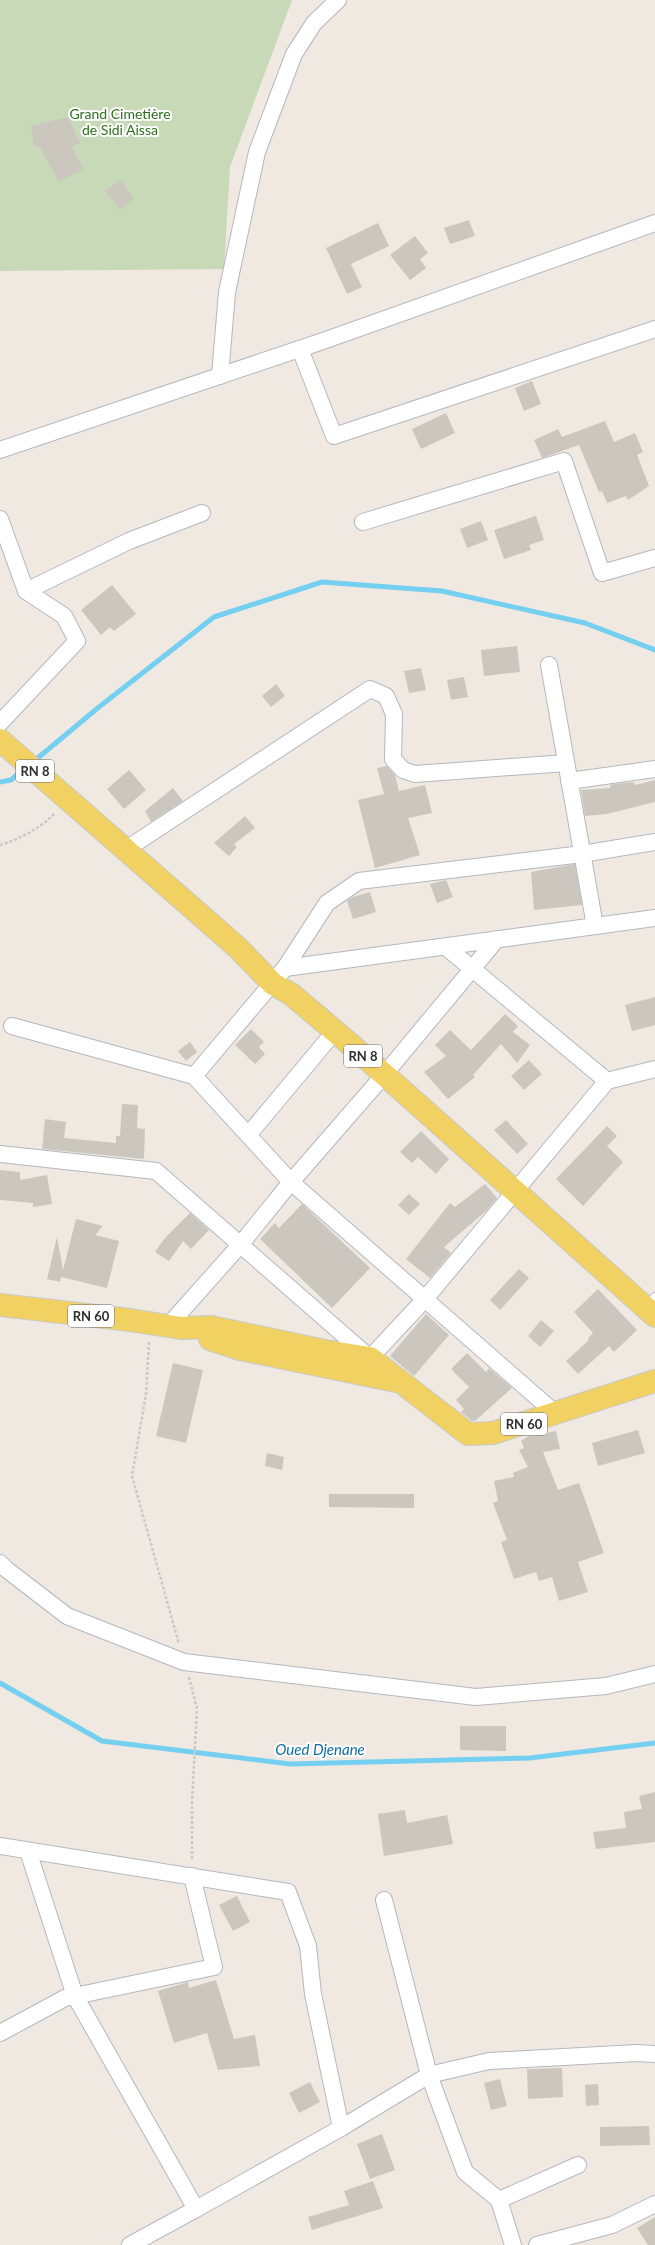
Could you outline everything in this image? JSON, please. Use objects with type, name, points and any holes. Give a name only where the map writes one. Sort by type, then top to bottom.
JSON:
[{"type":"main road","name":"RN 8","points":[[1,735],[68,800],[237,947],[279,976],[291,994],[335,1031],[515,1192],[652,1307]]},
{"type":"main road","name":"RN 60","points":[[0,1305],[167,1326],[240,1349],[405,1383],[468,1434],[493,1433],[655,1381]]},
{"type":"main road","points":[[167,1326],[212,1327],[325,1351],[370,1358],[405,1383]]},
{"type":"street","points":[[220,376],[227,292],[257,152],[294,54],[314,24],[338,0]]},
{"type":"street","points":[[0,450],[300,349],[655,223]]},
{"type":"street","points":[[300,349],[334,436],[655,329]]},
{"type":"street","points":[[364,522],[564,461],[602,573],[655,558]]},
{"type":"street","points":[[26,591],[129,541],[202,512]]},
{"type":"street","points":[[0,519],[26,591],[64,616],[77,641],[1,735]]},
{"type":"street","points":[[549,665],[595,926]]},
{"type":"street","points":[[125,850],[370,689],[386,696],[394,714],[393,759],[403,770],[415,774],[566,763]]},
{"type":"street","points":[[569,781],[655,769]]},
{"type":"street","points":[[194,1076],[279,976],[328,903],[359,882],[582,854],[655,842]]},
{"type":"street","points":[[279,976],[446,947],[655,918]]},
{"type":"street","points":[[167,1326],[240,1245],[291,1182],[474,970],[497,940]]},
{"type":"street","points":[[446,947],[607,1081]]},
{"type":"street","points":[[12,1026],[194,1076],[249,1134],[291,1182],[555,1413]]},
{"type":"street","points":[[249,1134],[335,1031]]},
{"type":"street","points":[[0,1154],[156,1171],[370,1358],[425,1299],[607,1081],[655,1070]]},
{"type":"street","points":[[0,1563],[67,1616],[184,1662],[476,1698],[606,1686],[655,1674]]},
{"type":"street","points":[[0,1846],[288,1892],[308,1946],[313,1994],[341,2128]]},
{"type":"street","points":[[28,1851],[75,1996],[196,2209]]},
{"type":"street","points":[[0,2033],[65,1998],[214,1967],[192,1876]]},
{"type":"street","points":[[384,1900],[428,2075],[465,2172],[498,2200],[513,2245]]},
{"type":"street","points":[[130,2245],[341,2128],[428,2075],[489,2061],[637,2053],[655,2054]]},
{"type":"street","points":[[498,2200],[578,2165]]},
{"type":"street","points":[[537,2245],[612,2225],[655,2204]]},
{"type":"path","points":[[0,845],[12,841],[47,821],[68,800]]},
{"type":"path","points":[[167,1326],[146,1394],[132,1476],[198,1709],[192,1801],[192,1876]]},
{"type":"green space","name":"Grand Cimetière de Sidi Aissa","points":[[0,0],[292,0],[230,167],[224,269],[0,271]]},
{"type":"building","points":[[68,117],[80,143],[72,147],[84,169],[59,182],[39,146],[34,147],[31,126]]},
{"type":"building","points":[[120,180],[134,199],[120,210],[105,191]]},
{"type":"building","points":[[469,220],[475,236],[450,244],[444,228]]},
{"type":"building","points":[[378,223],[389,246],[351,264],[362,287],[347,294],[326,248]]},
{"type":"building","points":[[415,236],[428,253],[420,259],[426,268],[410,280],[390,255]]},
{"type":"building","points":[[532,381],[541,404],[524,411],[515,388]]},
{"type":"building","points":[[446,413],[455,433],[421,449],[412,429]]},
{"type":"building","points":[[605,421],[614,442],[635,433],[643,452],[637,455],[649,486],[628,500],[626,496],[607,503],[602,491],[599,492],[579,445],[542,458],[534,440],[558,429],[562,437]]},
{"type":"building","points":[[536,516],[544,540],[529,545],[531,550],[504,559],[494,530]]},
{"type":"building","points":[[481,521],[488,540],[467,548],[460,529]]},
{"type":"building","points":[[112,585],[136,614],[114,631],[110,627],[101,635],[81,610]]},
{"type":"building","points":[[517,646],[520,672],[484,676],[481,650]]},
{"type":"building","points":[[421,668],[426,690],[409,693],[404,671]]},
{"type":"building","points":[[464,677],[468,697],[451,700],[447,680]]},
{"type":"building","points":[[276,684],[285,696],[271,707],[262,696]]},
{"type":"building","points":[[387,766],[395,775],[399,791],[425,785],[432,813],[408,818],[420,855],[375,868],[358,800],[384,794],[377,768]]},
{"type":"building","points":[[129,770],[146,790],[124,809],[107,789]]},
{"type":"building","points":[[655,780],[655,802],[607,814],[585,816],[581,790],[610,788],[610,785],[614,784],[634,782],[635,785]]},
{"type":"building","points":[[173,788],[183,801],[151,822],[145,811]]},
{"type":"building","points":[[245,816],[255,828],[234,844],[237,847],[229,856],[214,843]]},
{"type":"building","points":[[575,864],[582,905],[534,910],[531,872]]},
{"type":"building","points":[[446,880],[453,897],[437,903],[430,884]]},
{"type":"building","points":[[370,892],[376,912],[353,919],[347,901],[353,897]]},
{"type":"building","points":[[655,997],[655,1025],[632,1031],[625,1005]]},
{"type":"building","points":[[505,1014],[518,1026],[513,1032],[530,1045],[517,1063],[501,1044],[473,1075],[475,1077],[448,1099],[424,1072],[446,1056],[435,1045],[450,1030],[471,1050]]},
{"type":"building","points":[[251,1029],[264,1042],[259,1047],[265,1054],[255,1064],[235,1045]]},
{"type":"building","points":[[190,1042],[197,1052],[186,1061],[178,1051]]},
{"type":"building","points":[[529,1060],[542,1074],[524,1090],[511,1076]]},
{"type":"building","points":[[122,1104],[138,1105],[137,1128],[145,1129],[144,1159],[42,1149],[45,1119],[66,1122],[64,1138],[116,1143],[116,1136],[120,1136]]},
{"type":"building","points":[[506,1120],[528,1144],[517,1154],[494,1130]]},
{"type":"building","points":[[607,1126],[617,1136],[607,1146],[623,1162],[583,1206],[556,1179]]},
{"type":"building","points":[[421,1131],[449,1159],[436,1174],[418,1157],[412,1163],[400,1152]]},
{"type":"building","points":[[0,1170],[20,1172],[20,1180],[47,1175],[52,1204],[33,1207],[33,1203],[0,1200]]},
{"type":"building","points":[[485,1184],[497,1198],[486,1211],[444,1247],[451,1253],[430,1278],[406,1259],[450,1203],[455,1207]]},
{"type":"building","points":[[409,1194],[420,1204],[409,1215],[398,1205]]},
{"type":"building","points":[[302,1204],[370,1268],[332,1308],[260,1239],[275,1223],[279,1228]]},
{"type":"building","points":[[190,1213],[209,1230],[191,1249],[183,1241],[169,1261],[155,1252],[165,1238]]},
{"type":"building","points":[[76,1219],[103,1226],[95,1235],[119,1241],[107,1288],[61,1277],[60,1282],[47,1279],[57,1237],[63,1270]]},
{"type":"building","points":[[519,1269],[529,1278],[500,1310],[490,1300]]},
{"type":"building","points":[[598,1289],[637,1330],[614,1352],[609,1346],[578,1374],[566,1361],[589,1340],[588,1338],[593,1333],[574,1312]]},
{"type":"building","points":[[426,1314],[449,1335],[414,1376],[390,1356]]},
{"type":"building","points":[[541,1320],[554,1331],[540,1347],[528,1336]]},
{"type":"building","points":[[467,1353],[486,1372],[489,1368],[512,1388],[475,1421],[472,1421],[461,1412],[464,1409],[456,1400],[469,1387],[451,1369]]},
{"type":"building","points":[[173,1363],[203,1370],[186,1443],[156,1436]]},
{"type":"building","points":[[638,1430],[645,1453],[598,1466],[592,1443]]},
{"type":"building","points":[[556,1431],[560,1449],[543,1452],[558,1490],[579,1483],[604,1553],[578,1562],[588,1592],[559,1601],[552,1577],[539,1581],[536,1572],[514,1579],[501,1542],[507,1540],[493,1503],[498,1501],[494,1481],[514,1477],[513,1473],[528,1467],[519,1450],[524,1448],[521,1441],[532,1434],[533,1436]]},
{"type":"building","points":[[267,1453],[284,1457],[282,1470],[265,1466]]},
{"type":"building","points":[[329,1494],[414,1494],[414,1508],[329,1507]]},
{"type":"building","points":[[460,1726],[506,1726],[506,1751],[460,1750]]},
{"type":"building","points":[[655,1792],[655,1842],[596,1849],[593,1832],[626,1828],[624,1812],[642,1809],[639,1796]]},
{"type":"building","points":[[405,1810],[407,1823],[447,1815],[453,1844],[384,1856],[378,1814]]},
{"type":"building","points":[[237,1896],[250,1922],[233,1931],[219,1905]]},
{"type":"building","points":[[216,1980],[234,2039],[255,2035],[260,2066],[218,2070],[207,2033],[174,2043],[158,1991],[188,1982],[189,1988]]},
{"type":"building","points":[[562,2068],[563,2097],[528,2099],[527,2069]]},
{"type":"building","points":[[500,2079],[507,2106],[491,2110],[484,2083]]},
{"type":"building","points":[[310,2082],[320,2102],[299,2113],[289,2093]]},
{"type":"building","points":[[598,2084],[599,2105],[586,2106],[585,2085]]},
{"type":"building","points":[[649,2126],[650,2145],[600,2146],[600,2127]]},
{"type":"building","points":[[382,2134],[395,2170],[370,2179],[357,2144]]},
{"type":"building","points":[[373,2181],[383,2208],[312,2230],[308,2217],[349,2205],[344,2191]]},
{"type":"building","points":[[655,2217],[655,2245],[648,2245],[637,2228]]},
{"type":"waterway","points":[[33,762],[99,707],[214,617],[322,582],[442,591],[585,623],[655,650]]},
{"type":"waterway","points":[[0,782],[11,780],[25,768]]},
{"type":"waterway","name":"Oued Djenane","points":[[0,1683],[102,1741],[290,1764],[530,1758],[655,1743]]}]
